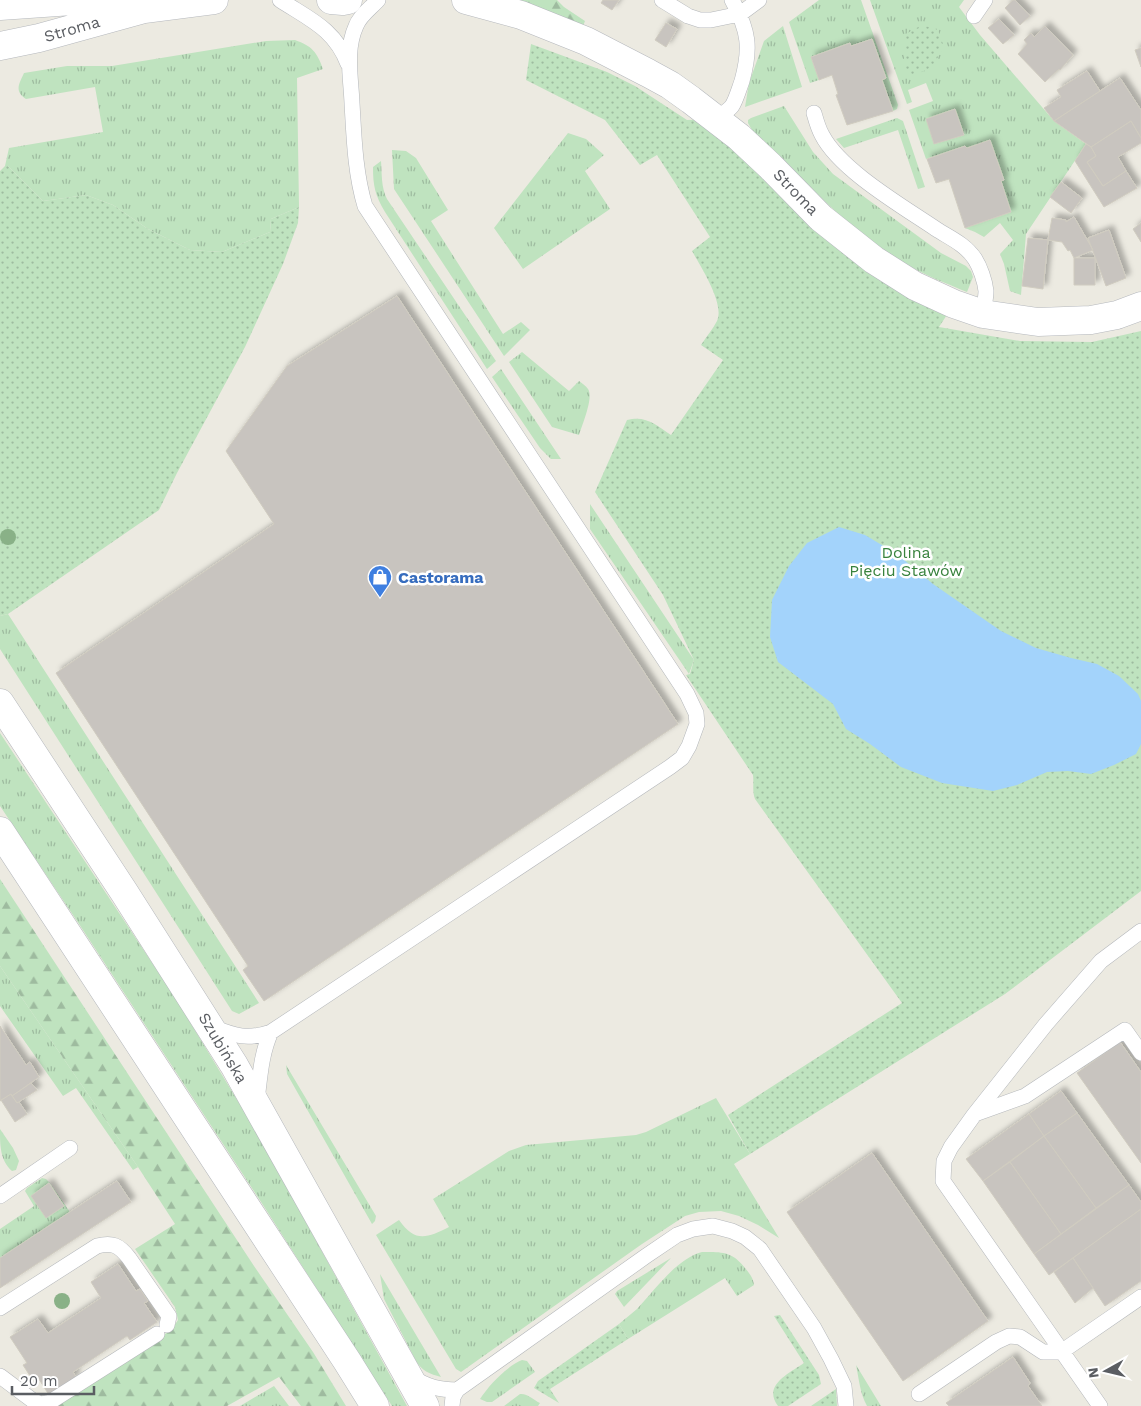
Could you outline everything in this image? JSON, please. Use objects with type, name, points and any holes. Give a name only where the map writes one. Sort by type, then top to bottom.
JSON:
[{"type":"main road","name":"Stroma","points":[[0,46],[39,38],[144,8],[214,0]]},
{"type":"main road","points":[[330,0],[348,0]]},
{"type":"main road","name":"Stroma","points":[[466,0],[521,15],[586,42],[670,86],[740,137],[821,218],[874,260],[915,286],[954,304],[983,314],[1038,322],[1091,320],[1117,316],[1141,306]]},
{"type":"main road","name":"Stroma","points":[[0,6],[72,2],[144,8]]},
{"type":"main road","name":"Szubińska","points":[[0,703],[124,892],[234,1065],[425,1406]]},
{"type":"main road","points":[[0,831],[347,1360],[375,1406]]},
{"type":"lane","points":[[280,0],[332,36],[343,52],[350,70]]},
{"type":"lane","points":[[210,1026],[245,1037],[260,1036],[271,1032],[670,768],[682,758],[689,746],[696,724],[696,713],[687,694],[365,206],[360,188],[350,70],[351,41],[361,16],[378,0]]},
{"type":"lane","points":[[662,0],[688,16],[700,20],[711,20],[740,14],[759,0]]},
{"type":"lane","points":[[717,119],[731,107],[740,89],[748,57],[748,38],[740,14],[732,0]]},
{"type":"lane","points":[[974,16],[985,0]]},
{"type":"lane","points":[[814,113],[822,135],[835,153],[866,181],[966,248],[976,260],[984,281],[986,291],[983,314]]},
{"type":"lane","points":[[1100,1406],[943,1181],[944,1161],[951,1147],[974,1115],[1046,1024],[1101,961],[1141,931]]},
{"type":"lane","points":[[974,1115],[1025,1096],[1125,1030],[1141,1053]]},
{"type":"lane","points":[[256,1104],[262,1055],[271,1032]]},
{"type":"lane","points":[[0,1196],[70,1148]]},
{"type":"lane","points":[[452,1406],[457,1390],[663,1244],[693,1229],[713,1226],[745,1237],[760,1249],[814,1328],[832,1359],[844,1386],[846,1406]]},
{"type":"lane","points":[[0,1308],[97,1246],[107,1244],[116,1246],[124,1251],[169,1316],[162,1329],[50,1402],[41,1404],[32,1400],[0,1376]]},
{"type":"lane","points":[[919,1394],[996,1342],[1009,1336],[1020,1338],[1044,1352],[1061,1352],[1141,1297]]},
{"type":"lane","points":[[407,1375],[432,1388],[457,1390]]},
{"type":"green space","points":[[519,0],[557,0],[585,21],[583,26]]},
{"type":"green space","points":[[819,0],[861,0],[898,105],[897,109],[893,111],[882,80],[886,78],[872,39],[851,46],[850,43],[811,57],[819,80],[810,83],[789,22]]},
{"type":"green space","points":[[870,0],[964,0],[959,7],[980,35],[1054,121],[1086,144],[1026,234],[1021,295],[1010,291],[1000,254],[1013,240],[1000,223],[984,237],[965,228],[1011,212],[1001,181],[1004,180],[990,141],[967,148],[965,146],[926,159],[909,110],[933,101],[926,83],[908,90],[912,102],[907,104]]},
{"type":"green space","points":[[922,25],[938,30],[944,47],[932,67],[911,77],[904,70],[904,35]]},
{"type":"green space","points":[[783,26],[802,87],[745,107],[749,83],[764,41]]},
{"type":"green space","points":[[295,40],[313,50],[323,69],[297,78],[299,207],[271,219],[270,232],[222,252],[190,250],[148,229],[113,205],[86,195],[43,201],[8,166],[5,166],[9,148],[103,132],[95,87],[26,99],[19,90],[19,84],[24,73],[67,66],[112,66],[266,41]]},
{"type":"green space","name":"Dolina Pięciu Stawów","points":[[531,44],[607,72],[635,86],[687,120],[717,119],[770,166],[954,304],[939,327],[1020,341],[1092,342],[1141,331],[1141,891],[1005,994],[750,1154],[728,1115],[902,1003],[755,799],[753,775],[686,675],[690,674],[694,660],[663,595],[595,492],[627,420],[645,420],[671,435],[723,360],[701,345],[717,321],[719,314],[718,305],[711,286],[692,251],[710,237],[657,155],[640,165],[605,120],[526,80]]},
{"type":"green space","points":[[784,106],[813,152],[833,174],[941,253],[966,266],[971,271],[973,277],[967,292],[912,267],[862,235],[752,130],[748,120]]},
{"type":"green space","points":[[897,118],[903,121],[925,187],[918,189],[898,130],[844,148],[836,139]]},
{"type":"green space","points":[[568,133],[586,139],[604,155],[585,171],[610,209],[523,269],[494,228]]},
{"type":"green space","points":[[392,150],[406,151],[416,158],[448,210],[431,221],[503,334],[521,322],[530,330],[504,356],[394,189]]},
{"type":"green space","points":[[381,161],[383,185],[387,199],[496,361],[487,369],[385,212],[375,190],[373,180],[373,167]]},
{"type":"green space","points":[[5,166],[8,166],[43,201],[86,195],[113,205],[148,229],[190,250],[222,252],[270,232],[271,219],[299,207],[298,223],[283,264],[245,347],[159,510],[8,614],[0,616],[0,171]]},
{"type":"green space","points":[[522,352],[569,391],[579,381],[588,389],[589,404],[579,435],[552,427],[509,362]]},
{"type":"green space","points":[[501,369],[561,459],[551,459],[540,448],[492,377]]},
{"type":"green space","points":[[590,504],[694,660],[689,674],[590,529]]},
{"type":"green space","points":[[8,614],[259,1003],[239,1014],[232,1011],[0,649],[0,616]]},
{"type":"green space","points":[[0,733],[176,999],[253,1126],[407,1406],[392,1406],[263,1205],[0,806]]},
{"type":"green space","points":[[0,879],[254,1266],[313,1352],[346,1406],[301,1406],[279,1377],[227,1406],[54,1406],[165,1334],[172,1329],[178,1320],[175,1307],[135,1249],[175,1224],[0,966]]},
{"type":"green space","points":[[0,966],[138,1167],[133,1170],[76,1088],[63,1096],[0,1006]]},
{"type":"green space","points":[[286,1065],[376,1216],[372,1224],[287,1074]]},
{"type":"green space","points":[[716,1098],[750,1154],[734,1164],[779,1238],[739,1216],[721,1211],[699,1212],[685,1216],[642,1244],[461,1372],[456,1369],[376,1235],[399,1220],[410,1232],[422,1236],[434,1234],[449,1227],[433,1199],[509,1151],[526,1145],[636,1135]]},
{"type":"green space","points":[[0,1129],[19,1161],[16,1170],[12,1171],[8,1167],[3,1157]]},
{"type":"green space","points":[[42,1178],[49,1182],[70,1212],[0,1258],[0,1229],[34,1206],[25,1191]]},
{"type":"green space","points":[[702,1252],[731,1255],[749,1273],[754,1285],[737,1296],[725,1278],[628,1339],[619,1324],[637,1309],[683,1261]]},
{"type":"green space","points":[[671,1258],[624,1307],[615,1294],[617,1291]]},
{"type":"green space","points":[[380,1274],[441,1377],[427,1372],[416,1361],[384,1299]]},
{"type":"green space","points":[[780,1315],[819,1375],[821,1384],[788,1406],[778,1406],[773,1392],[785,1375],[804,1363],[774,1316]]},
{"type":"green space","points":[[619,1324],[628,1339],[550,1389],[559,1403],[534,1388],[538,1381]]},
{"type":"green space","points":[[522,1360],[527,1361],[535,1372],[492,1402],[480,1399],[499,1376]]},
{"type":"green space","points":[[856,1365],[881,1406],[867,1406],[861,1391]]},
{"type":"green space","points":[[274,1386],[289,1406],[240,1406]]},
{"type":"green space","points":[[836,1389],[837,1406],[811,1406]]},
{"type":"green space","points":[[520,1394],[540,1403],[538,1406],[504,1406]]},
{"type":"water","points":[[839,527],[865,535],[897,554],[933,584],[1001,631],[1036,648],[1097,664],[1119,676],[1138,694],[1141,701],[1141,744],[1136,754],[1091,774],[1068,771],[1047,772],[1017,785],[993,791],[942,783],[901,767],[846,729],[833,704],[778,662],[770,637],[772,600],[789,566],[807,543]]},
{"type":"building","points":[[603,0],[619,0],[612,10],[601,3]]},
{"type":"building","points":[[1013,0],[1030,16],[1020,25],[1005,8]]},
{"type":"building","points":[[999,19],[1014,35],[1003,44],[988,28]]},
{"type":"building","points":[[666,23],[677,29],[666,47],[655,40]]},
{"type":"building","points":[[1045,26],[1073,55],[1060,70],[1045,82],[1018,54],[1027,44],[1024,40],[1031,33],[1034,37]]},
{"type":"building","points":[[872,39],[886,78],[882,80],[893,111],[847,125],[836,95],[838,94],[832,75],[819,80],[811,57],[850,43],[851,46]]},
{"type":"building","points":[[1141,48],[1141,67],[1135,50]]},
{"type":"building","points":[[1087,71],[1100,91],[1054,121],[1044,108],[1061,97],[1057,90]]},
{"type":"building","points":[[1120,78],[1141,110],[1141,138],[1131,121],[1091,147],[1054,121]]},
{"type":"building","points":[[955,109],[964,135],[934,144],[926,119]]},
{"type":"building","points":[[1131,121],[1141,138],[1141,143],[1118,157],[1126,171],[1103,186],[1087,162],[1096,156],[1091,147]]},
{"type":"building","points":[[990,140],[1004,180],[1001,181],[1011,212],[965,228],[949,179],[936,183],[927,159]]},
{"type":"building","points":[[1086,144],[1091,147],[1096,156],[1087,162],[1103,186],[1126,171],[1137,188],[1104,207],[1075,161]]},
{"type":"building","points":[[1061,182],[1082,198],[1071,213],[1050,197]]},
{"type":"building","points":[[1074,217],[1093,250],[1074,258],[1070,250],[1068,251],[1062,242],[1048,240],[1052,218],[1066,220],[1066,222]]},
{"type":"building","points":[[1141,223],[1141,242],[1133,229]]},
{"type":"building","points":[[1109,230],[1126,278],[1106,286],[1088,238]]},
{"type":"building","points":[[1028,238],[1048,240],[1043,289],[1022,286]]},
{"type":"building","points":[[1074,258],[1095,258],[1095,285],[1074,285]]},
{"type":"building","name":"Castorama","points":[[397,296],[678,724],[264,1001],[243,970],[248,966],[56,673],[274,524],[226,451],[287,366]]},
{"type":"building","points":[[0,1026],[26,1065],[30,1062],[39,1077],[12,1096],[11,1094],[0,1101]]},
{"type":"building","points":[[1120,1042],[1141,1072],[1141,1163],[1077,1073]]},
{"type":"building","points":[[31,1083],[37,1090],[17,1103],[12,1096]]},
{"type":"building","points":[[1061,1091],[1077,1113],[1044,1136],[1029,1114]]},
{"type":"building","points":[[11,1094],[27,1114],[15,1122],[1,1100]]},
{"type":"building","points":[[1077,1113],[1129,1185],[1096,1208],[1044,1136]]},
{"type":"building","points":[[1029,1114],[1044,1136],[983,1181],[966,1159]]},
{"type":"building","points":[[1044,1136],[1096,1208],[1061,1234],[1010,1162]]},
{"type":"building","points":[[872,1153],[988,1321],[903,1381],[787,1212]]},
{"type":"building","points":[[1010,1162],[1061,1234],[1034,1254],[983,1181]]},
{"type":"building","points":[[117,1181],[131,1202],[0,1288],[0,1258]]},
{"type":"building","points":[[49,1183],[64,1206],[46,1218],[31,1196]]},
{"type":"building","points":[[1129,1185],[1141,1202],[1141,1209],[1049,1275],[1034,1254]]},
{"type":"building","points":[[1141,1209],[1141,1281],[1105,1306],[1073,1258]]},
{"type":"building","points":[[1073,1258],[1093,1288],[1075,1303],[1054,1272]]},
{"type":"building","points":[[118,1264],[136,1291],[140,1289],[148,1301],[144,1303],[157,1322],[130,1340],[127,1336],[73,1372],[76,1377],[49,1395],[37,1376],[32,1379],[23,1365],[27,1363],[10,1337],[38,1319],[48,1333],[101,1298],[91,1282]]},
{"type":"building","points":[[1013,1357],[1030,1383],[1028,1386],[1042,1406],[949,1406],[946,1403]]},
{"type":"place","name":"Castorama","points":[[380,598]]}]
